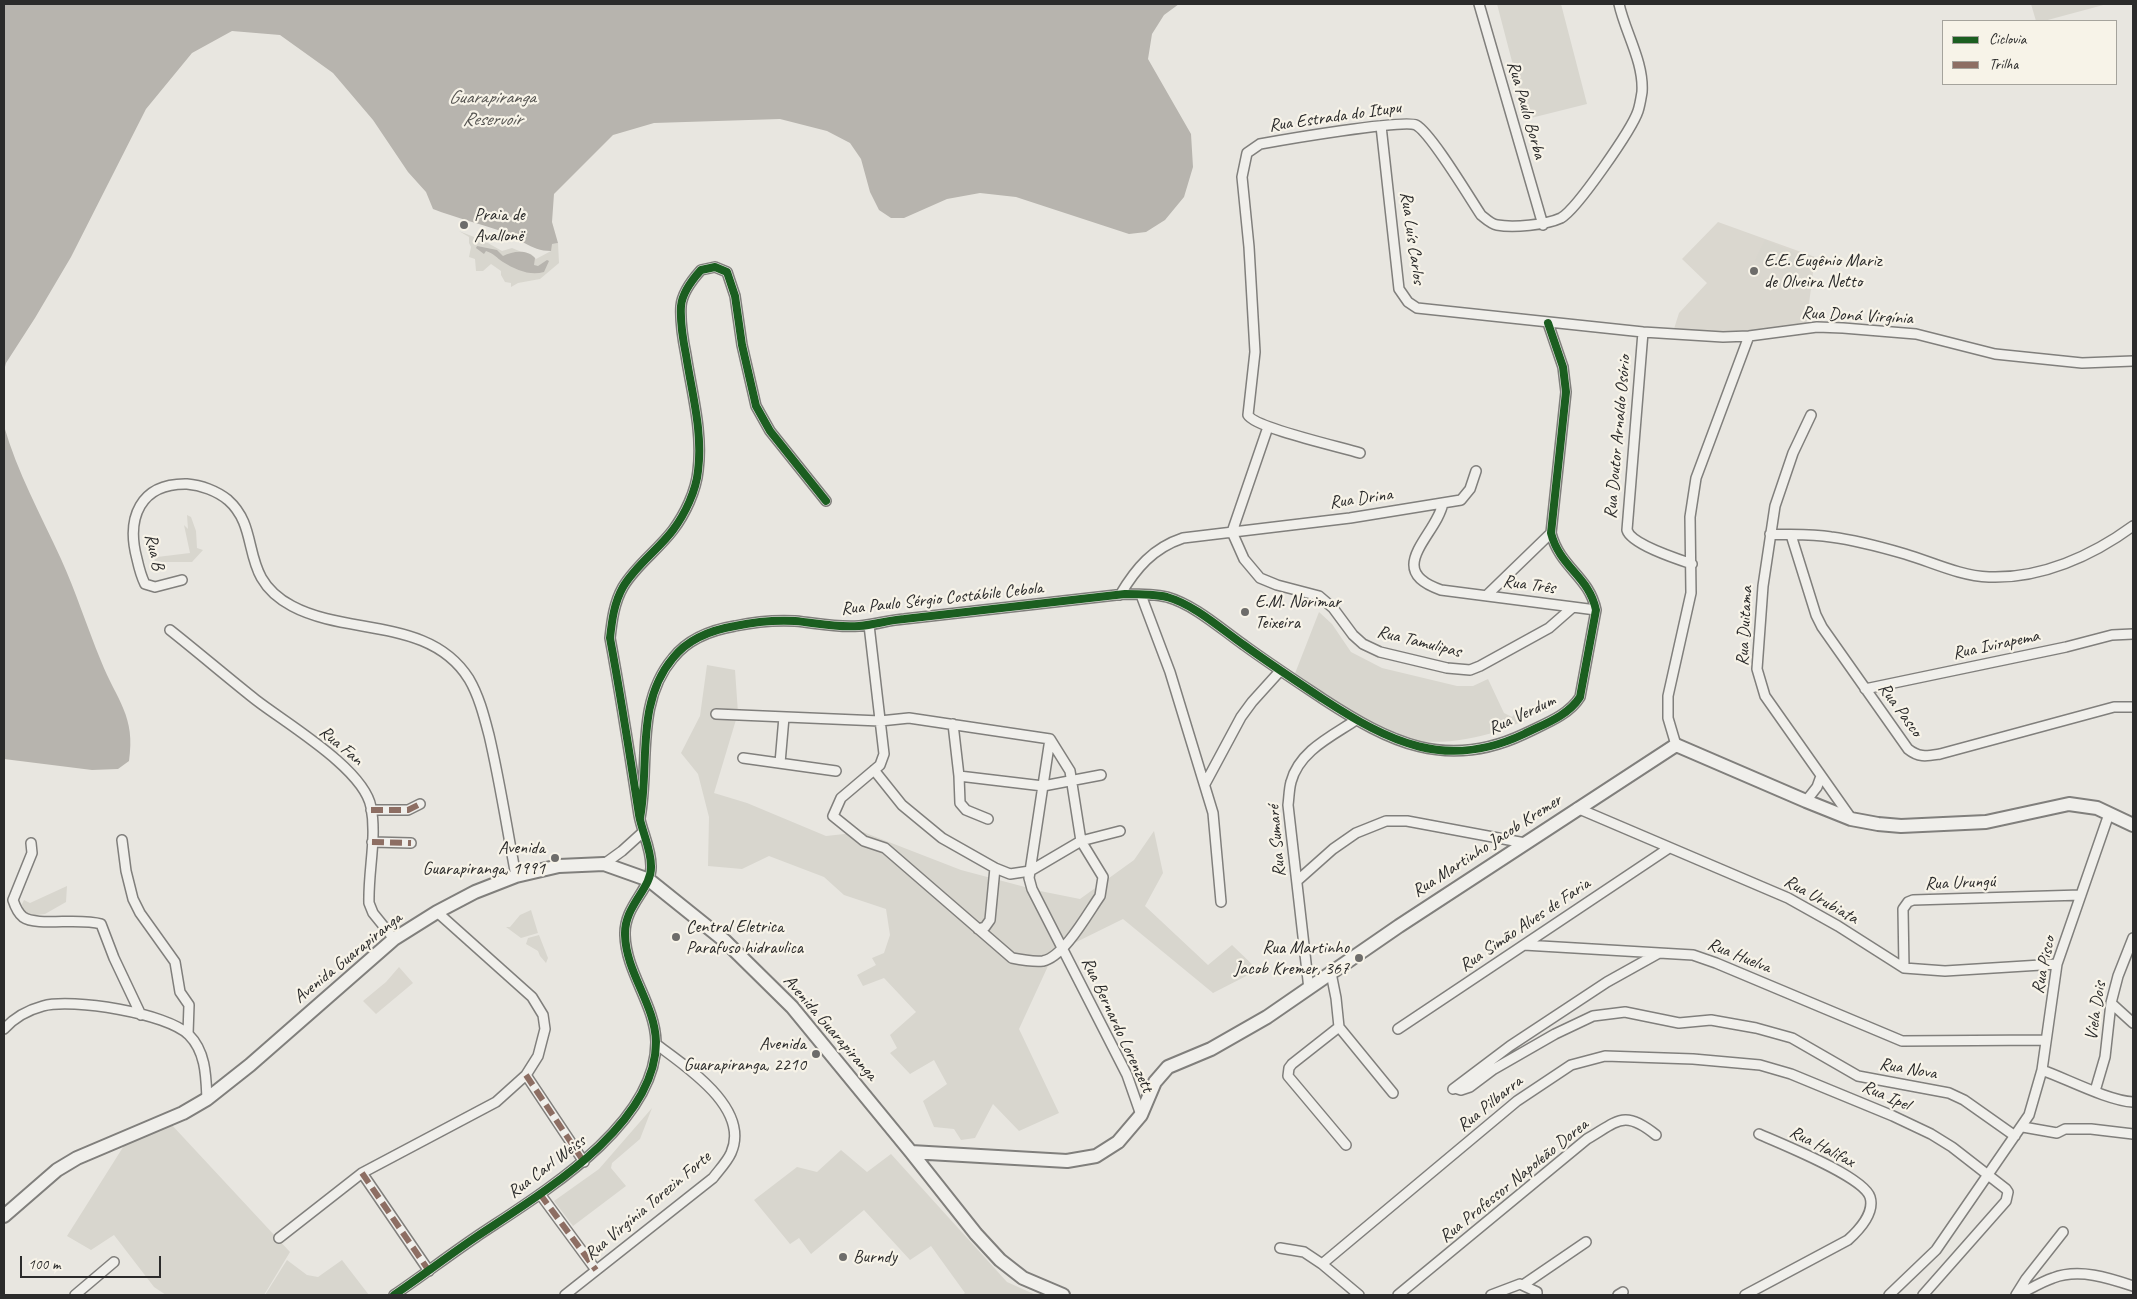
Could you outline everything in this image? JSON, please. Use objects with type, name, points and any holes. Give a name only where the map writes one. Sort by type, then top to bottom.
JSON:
[{"type":"street","name":"Rua Paulo Borba","points":[[1478,4],[1543,225]]},
{"type":"street","name":"Rua Estrada do Itupu","points":[[1268,427],[1252,421],[1248,415],[1255,352],[1250,256],[1242,177],[1247,153],[1260,144],[1411,123],[1426,132],[1481,215],[1488,221],[1497,225],[1543,225],[1561,218],[1571,210],[1625,134],[1638,112],[1642,91],[1640,71],[1619,4]]},
{"type":"street","name":"Rua Luís Carlos","points":[[1381,126],[1400,289],[1408,302],[1417,308],[1429,311],[1548,323]]},
{"type":"street","points":[[649,880],[652,867],[640,818],[610,638],[614,609],[623,587],[645,559],[673,530],[689,502],[697,482],[700,458],[699,429],[684,340],[681,306],[685,293],[701,270],[715,267],[727,272],[731,279],[742,345],[756,406],[770,431],[826,501]]},
{"type":"street","name":"Rua Doná Virgínia","points":[[1548,323],[1723,337],[1750,336],[1817,327],[1843,328],[1916,334],[1995,354],[2082,363],[2133,361]]},
{"type":"street","points":[[1548,323],[1563,367],[1566,392],[1551,533],[1559,554],[1593,596],[1596,610]]},
{"type":"street","name":"Rua Doutor Arnaldo Osório","points":[[1643,332],[1627,530],[1628,534],[1636,541],[1692,564]]},
{"type":"street","points":[[1750,336],[1696,478],[1690,517],[1691,593],[1668,696],[1668,718],[1676,745],[1851,819],[1902,826],[1957,825],[2011,818],[2069,804],[2097,808],[2133,826]]},
{"type":"street","name":"Rua Duitama","points":[[1811,415],[1784,475],[1775,506],[1770,534],[1757,657],[1758,676],[1765,696],[1851,819]]},
{"type":"street","points":[[1120,595],[1141,563],[1163,546],[1183,538],[1232,532],[1268,427],[1360,453]]},
{"type":"street","name":"Rua Drina","points":[[1232,532],[1350,518],[1461,500],[1470,489],[1476,471]]},
{"type":"street","name":"Rua B","points":[[182,580],[155,587],[145,584],[134,550],[132,530],[136,516],[151,493],[177,484],[196,484],[214,491],[228,500],[238,511],[244,522],[257,572],[266,586],[279,598],[323,619],[405,633],[441,652],[453,661],[468,678],[481,705],[495,760],[516,876]]},
{"type":"street","name":"Rua Três","points":[[1443,503],[1436,521],[1415,554],[1416,572],[1422,580],[1432,587],[1441,590],[1596,610]]},
{"type":"street","points":[[1770,534],[1830,537],[1904,554],[1960,572],[1989,577],[2034,572],[2071,562],[2097,550],[2133,526]]},
{"type":"street","name":"Rua Tamulipas","points":[[1232,532],[1244,559],[1260,578],[1277,585],[1319,596],[1328,602],[1353,636],[1363,644],[1380,652],[1447,668],[1470,670],[1480,666],[1549,628],[1573,607]]},
{"type":"street","points":[[1488,595],[1551,533]]},
{"type":"street","name":"Rua Pasco","points":[[1791,535],[1816,615],[1822,627],[1908,749],[1920,756],[1940,754],[2114,707],[2133,707]]},
{"type":"street","name":"Rua Paulo Sérgio Costábile Cebola","points":[[640,818],[644,796],[649,708],[658,681],[672,659],[697,638],[710,632],[736,625],[795,621],[822,625],[859,626],[899,619],[1120,595]]},
{"type":"street","name":"Rua Verdum","points":[[1120,595],[1166,597],[1192,609],[1280,671],[1356,720],[1396,741],[1419,748],[1468,750],[1501,745],[1548,722],[1576,702],[1583,687],[1596,610]]},
{"type":"street","points":[[1141,595],[1170,672],[1214,812],[1221,902]]},
{"type":"street","points":[[716,714],[880,721],[909,718],[1050,739],[1070,770],[1081,841],[1103,877],[1100,896],[1063,949],[1046,960],[1029,961],[1012,958],[885,848],[864,841],[833,816],[842,798],[880,765],[884,754],[880,721],[869,625]]},
{"type":"street","name":"Rua Fan","points":[[170,630],[256,699],[338,761],[359,782],[366,793],[371,810],[372,842],[369,902],[373,913],[394,939]]},
{"type":"street","name":"Rua Ivirapema","points":[[1865,689],[2066,647],[2112,635],[2133,634]]},
{"type":"street","points":[[1205,784],[1241,718],[1252,702],[1280,671]]},
{"type":"street","points":[[780,763],[784,717]]},
{"type":"street","name":"Rua Sumaré","points":[[1309,989],[1288,805],[1291,782],[1304,758],[1320,743],[1356,720]]},
{"type":"street","points":[[954,724],[960,776],[960,803],[966,810],[988,818]]},
{"type":"street","points":[[1030,871],[1050,739]]},
{"type":"street","name":"Rua Martinho Jacob Kremer","points":[[911,1152],[1067,1161],[1096,1156],[1118,1142],[1141,1115],[1155,1082],[1168,1067],[1225,1042],[1309,989],[1577,808],[1676,745]]},
{"type":"street","points":[[743,758],[836,771]]},
{"type":"street","points":[[874,770],[902,805],[942,838],[994,868],[1010,874],[1030,871],[1081,841],[1120,831]]},
{"type":"street","points":[[960,776],[1043,786],[1101,775]]},
{"type":"street","points":[[1806,801],[1817,787],[1821,776]]},
{"type":"street","points":[[371,810],[408,810],[420,804]]},
{"type":"street","name":"Rua Urubiata","points":[[1577,808],[1806,907],[1904,968],[1945,971],[2057,964]]},
{"type":"street","name":"Rua Pisco","points":[[1889,1295],[1936,1250],[2023,1127],[2034,1101],[2042,1070],[2057,964],[2109,814]]},
{"type":"street","points":[[1297,881],[1332,849],[1356,833],[1386,821],[1407,821],[1525,843]]},
{"type":"street","points":[[604,864],[622,852],[643,832]]},
{"type":"street","points":[[122,840],[126,872],[133,899],[140,913],[175,962],[180,992],[189,1005],[188,1034]]},
{"type":"street","points":[[372,842],[411,843]]},
{"type":"street","points":[[31,843],[32,853],[13,900],[16,908],[23,917],[39,922],[68,920],[100,924],[141,1015]]},
{"type":"street","name":"Rua Simão Alves de Faria","points":[[1398,1029],[1668,848]]},
{"type":"street","name":"Avenida Guarapiranga","points":[[4,1216],[57,1170],[77,1158],[182,1114],[207,1099],[250,1065],[394,939],[437,912],[475,892],[516,876],[560,866],[604,864],[649,880],[725,941],[792,1007],[976,1234],[1000,1260],[1023,1278],[1063,1295]]},
{"type":"street","points":[[978,930],[986,926],[990,920],[994,868]]},
{"type":"street","name":"Rua Bernardo Lorenzett","points":[[1030,871],[1029,878],[1032,889],[1127,1076],[1141,1115]]},
{"type":"street","name":"Rua Carl Weiss","points":[[394,1295],[584,1162],[620,1124],[636,1101],[652,1067],[656,1044],[651,1011],[626,948],[625,933],[628,914],[649,880]]},
{"type":"street","name":"Rua Urungú","points":[[1904,968],[1903,909],[1908,902],[1913,900],[2081,895]]},
{"type":"street","points":[[279,1238],[362,1173],[496,1102],[526,1075],[538,1056],[545,1029],[543,1015],[532,997],[437,912]]},
{"type":"street","name":"Viela Dois","points":[[2095,1090],[2105,1057],[2111,1004],[2118,976],[2133,938]]},
{"type":"street","name":"Rua Huelva","points":[[1524,945],[1660,952],[1704,958],[1902,1040],[2046,1040]]},
{"type":"street","name":"Rua Nova","points":[[1660,952],[1606,982],[1510,1046],[1453,1089],[1461,1090],[1470,1087],[1502,1064],[1555,1034],[1593,1016],[1625,1012],[1679,1023],[1711,1020],[1756,1028],[1792,1038],[1858,1076],[1949,1093],[1964,1100],[2015,1136]]},
{"type":"street","points":[[1331,973],[1339,1027],[1393,1093]]},
{"type":"street","points":[[4,1029],[27,1012],[43,1006],[59,1004],[98,1006],[141,1015],[170,1025],[188,1034],[200,1050],[205,1065],[207,1099]]},
{"type":"street","points":[[2111,1004],[2133,1023]]},
{"type":"street","points":[[1339,1027],[1292,1064],[1288,1076],[1346,1146]]},
{"type":"street","name":"Rua Virgínia Torezin Forte","points":[[565,1295],[713,1178],[732,1153],[734,1129],[723,1103],[692,1070],[656,1044]]},
{"type":"street","name":"Rua Pilbarra","points":[[1322,1264],[1517,1100],[1571,1065],[1589,1059],[1618,1056],[1760,1065]]},
{"type":"street","name":"Rua Ipel","points":[[1760,1065],[1792,1074],[1931,1134],[1952,1147],[2006,1189],[2008,1196],[1923,1295]]},
{"type":"street","points":[[2042,1070],[2122,1101],[2133,1102]]},
{"type":"street","points":[[526,1075],[584,1162]]},
{"type":"street","name":"Rua Professor Napoleão Dorea","points":[[1398,1295],[1587,1139],[1620,1120],[1627,1119],[1644,1125],[1656,1135]]},
{"type":"street","points":[[2023,1127],[2057,1133],[2065,1129],[2091,1129],[2133,1134]]},
{"type":"street","name":"Rua Halifax","points":[[1745,1295],[1848,1240],[1859,1229],[1870,1209],[1871,1199],[1868,1192],[1859,1185],[1826,1164],[1759,1134]]},
{"type":"street","points":[[362,1173],[429,1271]]},
{"type":"street","points":[[540,1194],[596,1270]]},
{"type":"street","points":[[2017,1295],[2026,1279],[2063,1232]]},
{"type":"street","points":[[1523,1285],[1586,1242]]},
{"type":"street","points":[[1280,1248],[1304,1252],[1322,1264],[1359,1295]]},
{"type":"street","points":[[75,1295],[114,1262]]},
{"type":"street","points":[[2017,1295],[2054,1277],[2070,1274],[2113,1279],[2133,1286]]},
{"type":"street","points":[[1491,1295],[1520,1284],[1537,1292],[1538,1295]]},
{"type":"shaded area","points":[[1497,4],[1561,4],[1587,104],[1527,119]]},
{"type":"shaded area","points":[[2031,4],[2107,4],[2048,20],[2036,20]]},
{"type":"shaded area","name":"E.E. Eugênio Mariz de Olveira Netto","points":[[1718,222],[1815,257],[1806,327],[1728,336],[1673,332],[1679,313],[1707,283],[1682,259]]},
{"type":"shaded area","points":[[459,231],[479,238],[502,251],[512,248],[531,254],[536,259],[551,251],[551,244],[558,243],[559,263],[540,279],[518,283],[511,287],[511,283],[505,282],[501,271],[491,264],[483,271],[476,271],[475,259],[469,257],[471,247],[469,237]]},
{"type":"shaded area","points":[[1765,240],[1805,257],[1796,278],[1755,261]]},
{"type":"shaded area","points":[[187,515],[191,517],[196,531],[197,548],[203,550],[192,562],[153,562],[157,557],[190,553],[184,525],[188,529]]},
{"type":"shaded area","points":[[1319,612],[1332,624],[1351,652],[1382,668],[1457,686],[1473,686],[1488,679],[1504,713],[1512,717],[1518,709],[1549,705],[1513,726],[1468,739],[1423,741],[1401,738],[1382,731],[1294,676]]},
{"type":"shaded area","points":[[707,665],[735,670],[738,713],[714,793],[747,803],[826,836],[863,832],[961,870],[1040,891],[1080,899],[1134,860],[1154,831],[1163,873],[1145,906],[1208,965],[1232,945],[1258,970],[1213,993],[1123,919],[1054,953],[1019,1029],[1059,1113],[1019,1131],[993,1104],[975,1138],[961,1140],[954,1129],[934,1127],[923,1101],[947,1084],[934,1060],[910,1074],[890,1053],[897,1048],[890,1035],[916,1012],[884,978],[863,986],[857,975],[876,965],[872,958],[884,953],[890,935],[886,909],[844,895],[824,877],[769,856],[742,869],[708,866],[709,817],[698,774],[681,753],[700,716]]},
{"type":"shaded area","points":[[67,886],[66,902],[45,914],[29,916],[23,912],[22,904],[24,900],[30,903]]},
{"type":"shaded area","points":[[531,910],[538,933],[521,938],[506,927],[510,927],[520,915]]},
{"type":"shaded area","points":[[539,935],[548,958],[546,963],[538,951],[526,944],[528,938]]},
{"type":"shaded area","points":[[399,967],[413,983],[376,1014],[363,1001],[386,982]]},
{"type":"shaded area","points":[[652,1108],[640,1139],[612,1163],[611,1168],[626,1186],[573,1226],[554,1201],[599,1169]]},
{"type":"shaded area","points":[[170,1123],[290,1252],[264,1295],[166,1295],[154,1287],[114,1235],[91,1250],[67,1236],[125,1144]]},
{"type":"shaded area","points":[[841,1150],[867,1172],[891,1154],[1007,1282],[1036,1295],[962,1295],[965,1293],[931,1246],[910,1260],[864,1210],[811,1254],[799,1238],[790,1244],[754,1200],[797,1167],[817,1172]]},
{"type":"shaded area","points":[[287,1260],[307,1275],[318,1277],[342,1260],[369,1295],[265,1295]]},
{"type":"water","name":"Guarapiranga Reservoir","points":[[4,4],[1179,4],[1164,15],[1152,34],[1148,59],[1191,134],[1193,167],[1184,197],[1165,220],[1146,232],[1129,234],[1016,197],[980,193],[947,199],[904,218],[891,218],[879,210],[870,192],[861,159],[850,143],[827,131],[780,119],[654,123],[613,135],[554,194],[552,222],[558,243],[552,244],[551,251],[537,249],[501,231],[433,209],[426,192],[408,172],[373,120],[333,73],[280,35],[232,31],[192,53],[146,109],[71,257],[6,363],[4,371]]},
{"type":"water","points":[[477,246],[497,250],[503,256],[515,252],[528,253],[535,258],[534,265],[538,266],[547,260],[549,261],[544,272],[528,273],[508,265],[493,254],[486,251],[484,254],[476,248]]},
{"type":"water","points":[[4,426],[22,477],[66,571],[101,661],[124,709],[130,732],[129,761],[118,769],[92,770],[4,759]]},
{"type":"marked path","points":[[371,810],[408,810],[420,804]]},
{"type":"marked path","points":[[372,842],[411,843]]},
{"type":"marked path","points":[[526,1075],[584,1162]]},
{"type":"marked path","points":[[362,1173],[429,1271]]},
{"type":"marked path","points":[[540,1194],[596,1270]]},
{"type":"cycle path","points":[[394,1295],[560,1180],[589,1156],[615,1130],[636,1103],[651,1073],[656,1042],[654,1028],[646,1001],[630,962],[625,935],[629,915],[650,874],[651,859],[639,815],[610,638],[615,605],[623,587],[634,572],[673,530],[686,510],[695,486],[699,456],[698,427],[681,325],[681,312],[685,292],[701,270],[715,267],[727,272],[735,296],[742,345],[756,406],[770,431],[826,501]]},
{"type":"cycle path","points":[[640,818],[648,714],[661,676],[679,651],[701,636],[717,630],[757,622],[795,621],[835,626],[859,626],[1125,594],[1157,595],[1167,597],[1198,611],[1273,666],[1323,699],[1371,728],[1395,739],[1444,751],[1469,750],[1496,745],[1555,719],[1575,704],[1580,697],[1596,610],[1587,589],[1561,555],[1551,533],[1566,392],[1563,367],[1548,323]]},
{"type":"place","name":"Praia de Avallonë","points":[[464,225]]},
{"type":"place","name":"E.E. Eugênio Mariz de Olveira Netto","points":[[1754,271]]},
{"type":"place","name":"E.M. Norimar Teixeira","points":[[1245,612]]},
{"type":"place","name":"Avenida Guarapiranga, 1991","points":[[555,858]]},
{"type":"place","name":"Central Eletrica Parafuso hidraulica","points":[[676,937]]},
{"type":"place","name":"Rua Martinho Jacob Kremer, 367","points":[[1359,958]]},
{"type":"place","name":"Avenida Guarapiranga, 2210","points":[[816,1054]]},
{"type":"place","name":"Burndy","points":[[843,1257]]}]
